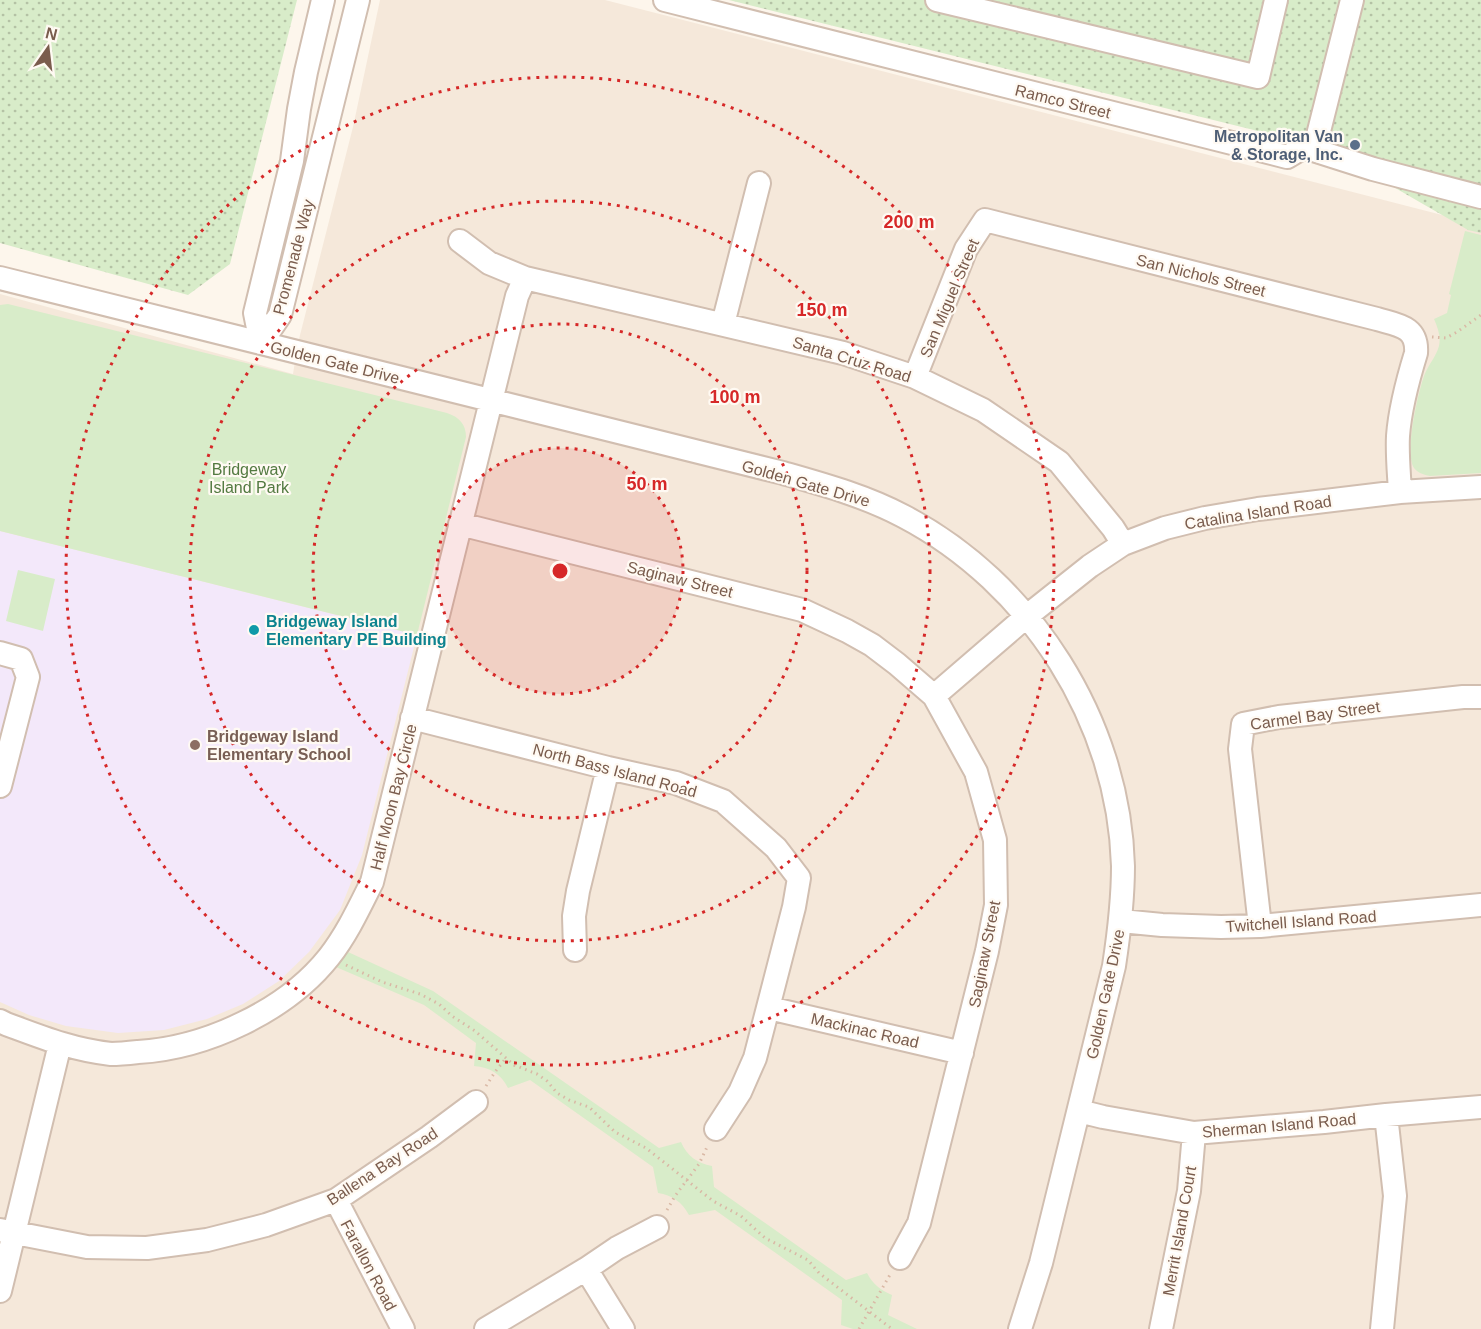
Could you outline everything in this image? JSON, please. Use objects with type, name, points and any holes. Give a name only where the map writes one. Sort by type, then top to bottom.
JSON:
[{"type":"street","name":"Promenade Way","points":[[261,343],[255,313],[292,161],[304,81],[323,0]]},
{"type":"street","name":"Promenade Way","points":[[261,343],[280,315],[358,0]]},
{"type":"street","name":"Ramco Street","points":[[665,0],[1287,157],[1304,147]]},
{"type":"street","points":[[937,0],[1258,77],[1276,0]]},
{"type":"street","points":[[1304,147],[1317,139],[1353,0]]},
{"type":"street","points":[[1304,147],[1373,169],[1481,197]]},
{"type":"street","points":[[723,324],[759,183]]},
{"type":"street","name":"San Nichols Street","points":[[985,220],[1377,319],[1406,328],[1414,335]]},
{"type":"street","name":"San Miguel Street","points":[[915,377],[966,249],[985,220]]},
{"type":"street","name":"Santa Cruz Road","points":[[459,241],[489,263],[525,278],[843,353],[915,377],[983,410],[1059,462],[1113,528],[1123,544]]},
{"type":"street","name":"Golden Gate Drive","points":[[0,278],[783,473],[842,490],[875,502],[904,517],[956,549],[985,572],[1027,616],[1050,646],[1068,675],[1084,708],[1104,757],[1113,792],[1123,867],[1121,921],[1114,966],[1041,1263],[1020,1329]]},
{"type":"street","name":"Half Moon Bay Circle","points":[[0,1021],[60,1044],[113,1054],[158,1051],[212,1037],[263,1012],[301,986],[328,957],[354,919],[372,882],[517,296],[525,278]]},
{"type":"street","points":[[1400,492],[1398,436],[1402,404],[1416,353],[1417,344],[1414,335]]},
{"type":"street","name":"Catalina Island Road","points":[[934,696],[1027,616],[1090,566],[1123,544],[1165,528],[1258,509],[1400,492],[1481,487]]},
{"type":"street","name":"Saginaw Street","points":[[460,524],[802,610],[872,645],[934,696],[976,772],[995,840],[996,905],[987,951],[919,1223],[900,1258]]},
{"type":"street","points":[[0,653],[21,659],[28,677],[0,786]]},
{"type":"street","name":"Carmel Bay Street","points":[[1260,926],[1240,750],[1243,724],[1313,713],[1481,697]]},
{"type":"street","name":"North Bass Island Road","points":[[412,718],[676,783],[723,801],[776,848],[799,878],[769,1008]]},
{"type":"street","points":[[575,950],[574,916],[578,891],[608,768]]},
{"type":"street","name":"Twitchell Island Road","points":[[1121,921],[1162,925],[1260,926],[1481,905]]},
{"type":"street","points":[[716,1129],[740,1092],[755,1058],[769,1008]]},
{"type":"street","name":"Mackinac Road","points":[[769,1008],[962,1053]]},
{"type":"street","points":[[0,1291],[7,1232],[60,1044]]},
{"type":"street","name":"Ballena Bay Road","points":[[7,1232],[87,1247],[147,1248],[207,1240],[256,1228],[336,1200],[429,1137],[476,1101]]},
{"type":"street","name":"Sherman Island Road","points":[[1079,1111],[1194,1133],[1481,1107]]},
{"type":"street","points":[[1382,1329],[1395,1196],[1386,1114]]},
{"type":"street","name":"Merrit Island Court","points":[[1161,1329],[1190,1191],[1194,1133]]},
{"type":"street","name":"Farallon Road","points":[[336,1200],[403,1329]]},
{"type":"street","points":[[486,1329],[617,1248],[657,1227]]},
{"type":"street","points":[[586,1269],[623,1329]]},
{"type":"path","points":[[1414,335],[1446,338],[1481,315]]},
{"type":"path","points":[[328,957],[367,976],[420,994],[439,1004],[514,1065],[537,1074],[557,1093],[569,1100],[589,1107],[615,1132],[646,1148],[712,1201],[741,1216],[765,1238],[808,1260],[819,1273],[891,1329]]},
{"type":"path","points":[[476,1101],[506,1058]]},
{"type":"path","points":[[657,1227],[675,1196],[699,1164],[716,1129]]},
{"type":"path","points":[[859,1329],[900,1258]]},
{"type":"shaded area","points":[[380,0],[605,0],[1481,225],[1481,1329],[0,1329],[0,294],[293,374],[298,343],[353,127]]},
{"type":"shaded area","name":"Bridgeway Island Elementary School","points":[[0,531],[417,635],[362,855],[340,910],[309,952],[279,981],[243,1004],[207,1019],[164,1030],[118,1033],[66,1026],[29,1015],[0,1002]]},
{"type":"green space","points":[[0,0],[297,0],[230,264],[188,295],[0,243]]},
{"type":"green space","points":[[729,0],[1481,0],[1481,233],[1468,230],[1326,148]]},
{"type":"green space","points":[[1465,231],[1481,235],[1481,473],[1430,476],[1417,471],[1411,460],[1413,423],[1424,376],[1439,346],[1439,332],[1434,319],[1447,313],[1451,295],[1449,294]]},
{"type":"green space","name":"Bridgeway Island Park","points":[[8,304],[447,413],[458,419],[465,428],[466,437],[417,635],[0,531],[0,305]]},
{"type":"green space","points":[[18,570],[55,579],[43,631],[6,621]]},
{"type":"green space","points":[[348,952],[433,991],[659,1148],[681,1142],[693,1158],[712,1166],[714,1187],[846,1280],[867,1273],[877,1286],[892,1295],[888,1315],[917,1329],[853,1329],[841,1325],[842,1300],[715,1210],[689,1215],[676,1200],[658,1193],[653,1167],[530,1080],[508,1088],[494,1072],[474,1066],[476,1043],[424,1005],[336,967]]},
{"type":"place","name":"Metropolitan Van & Storage, Inc.","points":[[1355,145]]},
{"type":"place","name":"Bridgeway Island Elementary PE Building","points":[[254,630]]},
{"type":"place","name":"Bridgeway Island Elementary School","points":[[195,745]]}]
